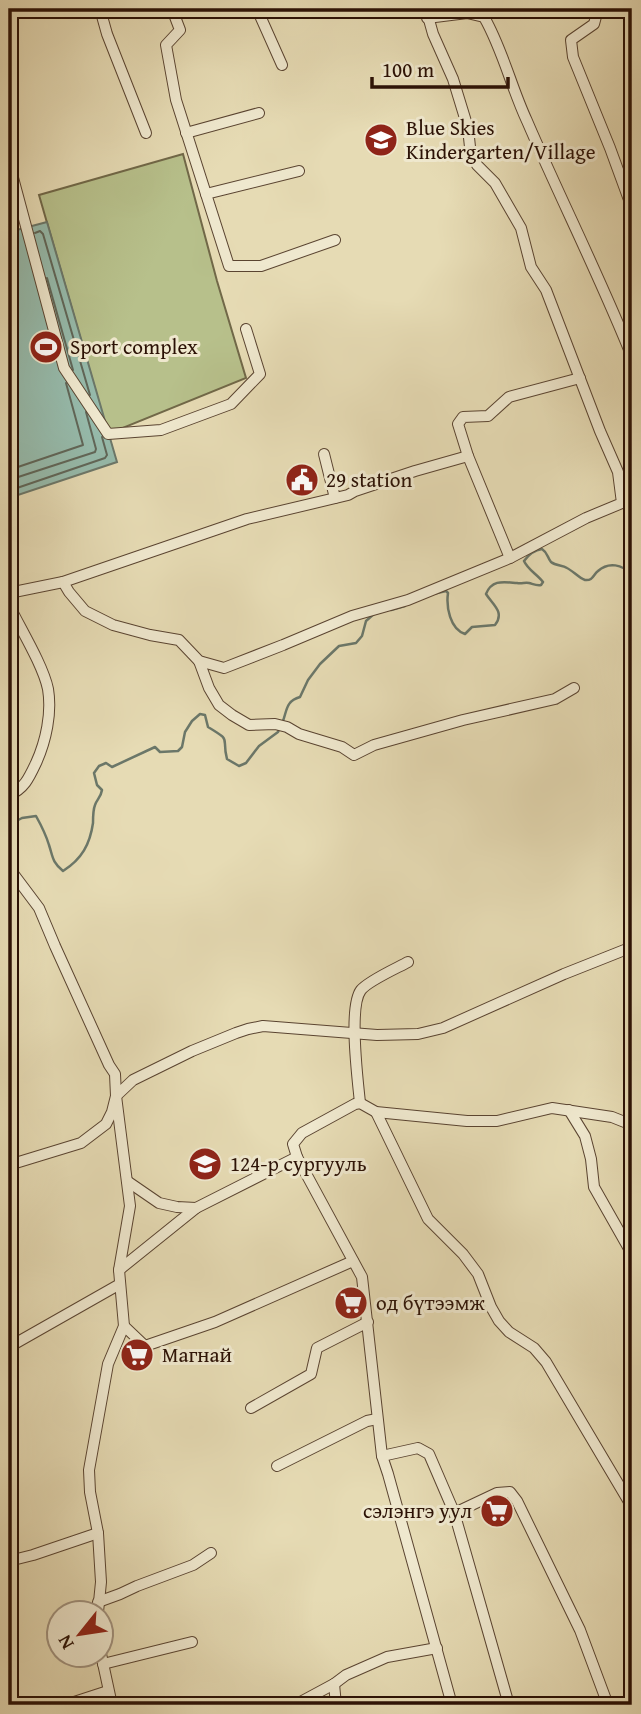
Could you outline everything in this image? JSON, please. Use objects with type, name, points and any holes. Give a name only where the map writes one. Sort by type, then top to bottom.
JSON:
[{"type":"street","points":[[100,9],[145,133]]},
{"type":"street","points":[[172,9],[180,30],[166,45],[176,100],[229,266],[261,266],[335,240]]},
{"type":"street","points":[[257,9],[282,65]]},
{"type":"street","points":[[598,9],[593,24],[571,40],[573,57],[632,208]]},
{"type":"street","points":[[199,661],[224,668],[352,616],[408,600],[510,558],[586,518],[622,503],[618,472],[546,290],[531,267],[521,228],[495,183],[477,165],[453,79],[427,14],[467,13],[484,17],[493,32],[520,108],[632,357]]},
{"type":"street","points":[[186,132],[259,113]]},
{"type":"street","points":[[206,194],[299,171]]},
{"type":"street","points":[[9,174],[12,174],[64,368],[108,434],[161,430],[231,404],[260,374],[246,329]]},
{"type":"street","points":[[510,558],[468,456],[458,424],[463,417],[488,416],[509,397],[580,378]]},
{"type":"street","points":[[324,454],[335,498]]},
{"type":"street","points":[[9,593],[63,582],[247,519],[348,495],[415,471],[468,456]]},
{"type":"street","points":[[63,582],[85,611],[113,625],[179,640],[199,661],[219,705],[249,724],[287,727],[299,734],[342,747],[354,755],[374,745],[463,720],[555,699],[574,688]]},
{"type":"street","points":[[9,605],[41,669],[48,688],[49,709],[46,730],[35,765],[26,784],[9,795]]},
{"type":"street","points":[[9,867],[39,908],[115,1074],[130,1206],[119,1270],[124,1326],[108,1364],[89,1469],[90,1492],[98,1533],[101,1582],[99,1598]]},
{"type":"street","points":[[9,1165],[81,1143],[106,1124],[116,1096],[133,1080],[192,1051],[248,1029],[263,1027],[354,1034],[418,1034],[443,1028],[632,947]]},
{"type":"street","points":[[360,1103],[354,1034],[358,995],[363,987],[408,962]]},
{"type":"street","points":[[452,1705],[382,1456],[362,1277],[297,1157],[293,1144],[302,1133],[360,1103],[376,1112],[467,1121],[497,1121],[552,1108],[612,1116],[632,1125]]},
{"type":"street","points":[[569,1110],[585,1136],[592,1159],[594,1187],[632,1254]]},
{"type":"street","points":[[376,1112],[428,1219],[463,1254],[478,1274],[499,1321],[509,1332],[534,1348],[546,1362],[632,1507]]},
{"type":"street","points":[[119,1270],[196,1208],[297,1157]]},
{"type":"street","points":[[127,1181],[159,1202],[196,1208]]},
{"type":"street","points":[[124,1326],[145,1346],[215,1322],[353,1261]]},
{"type":"street","points":[[9,1347],[120,1283]]},
{"type":"street","points":[[251,1408],[311,1374],[317,1348],[368,1322]]},
{"type":"street","points":[[277,1466],[367,1421],[377,1419]]},
{"type":"street","points":[[382,1456],[418,1448],[429,1454],[454,1511],[509,1705]]},
{"type":"street","points":[[454,1511],[498,1493],[510,1492],[517,1501],[580,1630],[608,1705]]},
{"type":"street","points":[[9,1560],[33,1555],[98,1533]]},
{"type":"street","points":[[116,1599],[193,1565],[211,1553]]},
{"type":"street","points":[[116,1656],[191,1642]]},
{"type":"street","points":[[295,1705],[346,1675],[387,1657],[437,1648]]},
{"type":"street","points":[[104,1668],[112,1705]]},
{"type":"street","points":[[334,1684],[336,1705]]},
{"type":"street","points":[[65,1705],[108,1691]]},
{"type":"green space","points":[[183,154],[246,378],[108,434],[39,195]]},
{"type":"water","name":"Sport complex","points":[[47,222],[117,462],[12,497],[9,486],[9,232]]},
{"type":"waterway","points":[[433,594],[446,591],[448,593],[450,617],[456,627],[465,634],[472,627],[495,625],[498,612],[486,594],[495,584],[503,582],[541,585],[543,582],[524,561],[537,550],[542,549],[551,562],[567,568],[585,580],[591,579],[602,568],[611,565],[620,566],[632,574]]},
{"type":"waterway","points":[[391,610],[405,606]]},
{"type":"waterway","points":[[283,721],[290,703],[300,697],[320,664],[339,646],[356,643],[362,636],[366,621],[375,613]]},
{"type":"waterway","points":[[9,825],[22,818],[36,816],[53,859],[63,871],[80,856],[90,838],[94,807],[102,790],[97,785],[94,773],[99,766],[106,763],[112,767],[155,747],[160,752],[178,751],[182,747],[185,732],[200,714],[205,715],[208,727],[225,740],[227,759],[239,766],[246,763],[259,746],[278,732],[280,727]]},
{"type":"place","name":"Blue Skies Kindergarten/Village","points":[[381,140]]},
{"type":"place","name":"Sport complex","points":[[46,347]]},
{"type":"place","name":"29 station","points":[[302,480]]},
{"type":"place","name":"124-р сургууль","points":[[205,1164]]},
{"type":"place","name":"од бүтээмж","points":[[351,1303]]},
{"type":"place","name":"Магнай","points":[[137,1355]]},
{"type":"place","name":"сэлэнгэ уул","points":[[497,1511]]}]
